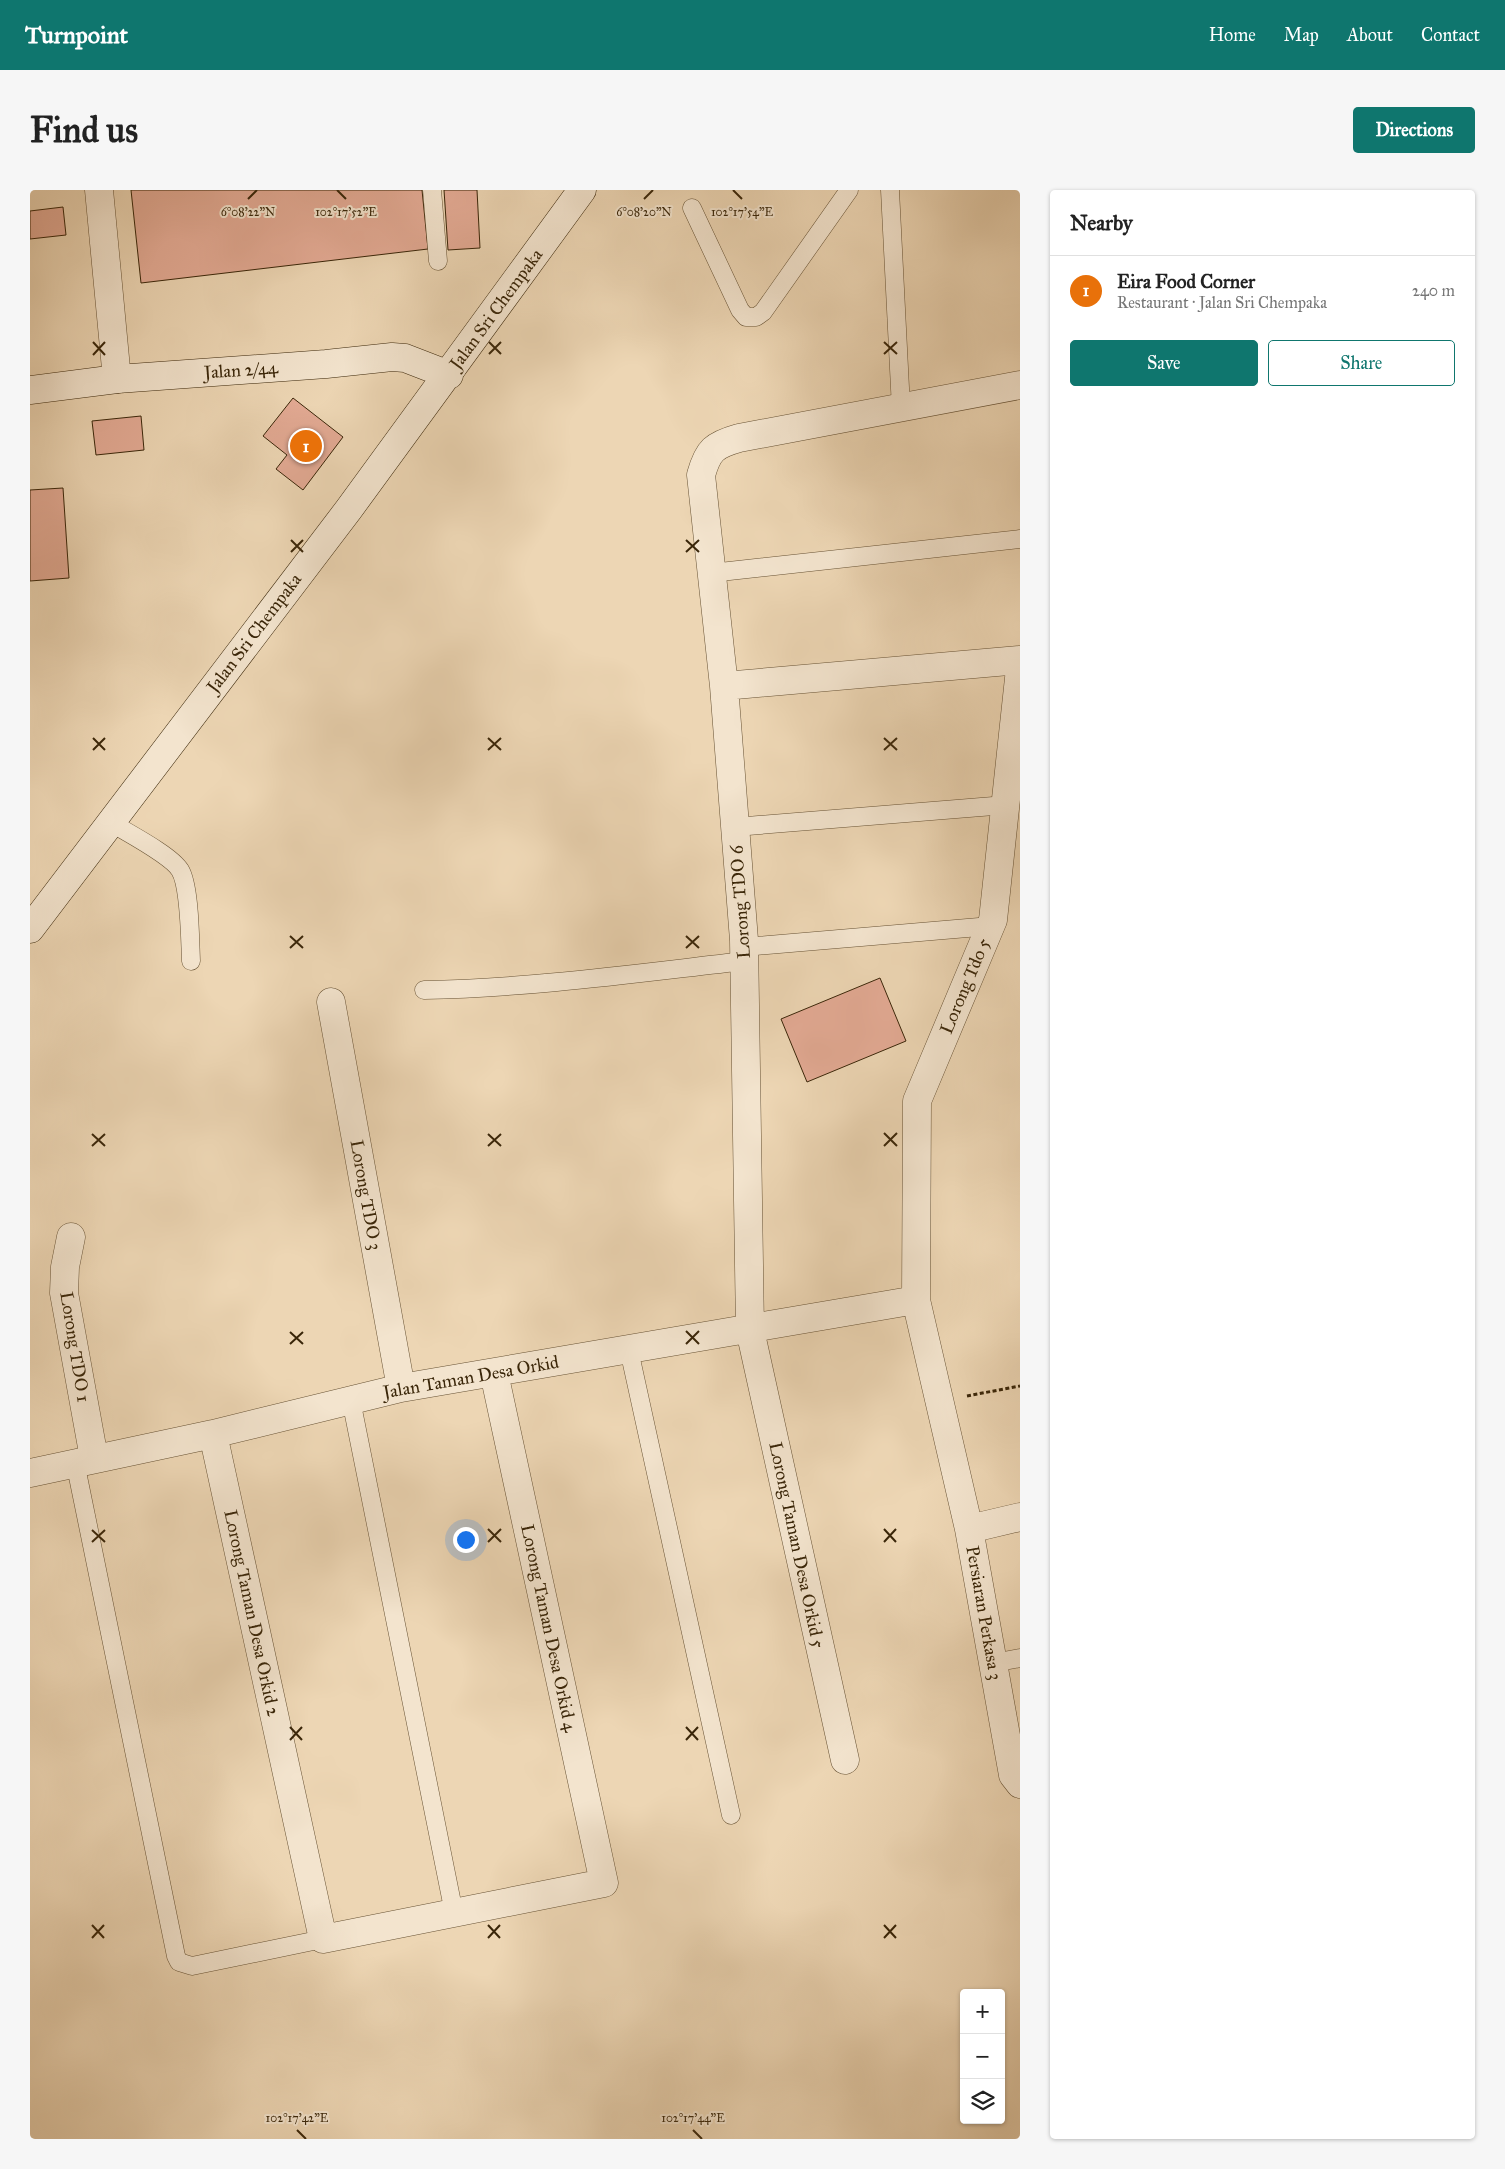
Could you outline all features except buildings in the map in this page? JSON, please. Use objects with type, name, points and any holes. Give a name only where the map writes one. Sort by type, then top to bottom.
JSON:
[{"type":"street","points":[[98,190],[117,379]]},
{"type":"street","name":"Jalan Sri Chempaka","points":[[32,919],[110,822],[449,375],[582,190]]},
{"type":"street","name":"Jalan 2/44","points":[[30,390],[117,379],[326,364],[392,357],[405,358],[449,375]]},
{"type":"street","points":[[901,408],[1020,386]]},
{"type":"street","name":"Lorong TDO 6","points":[[750,1330],[745,954],[724,686],[701,476],[706,458],[718,444],[739,438],[901,408]]},
{"type":"street","points":[[724,686],[1020,660]]},
{"type":"street","name":"Lorong Tdo 5","points":[[916,1300],[918,1095],[991,926],[1020,669]]},
{"type":"street","name":"Lorong TDO 3","points":[[331,1002],[401,1388]]},
{"type":"street","name":"Lorong TDO 1","points":[[71,1237],[65,1267],[64,1293],[84,1460]]},
{"type":"street","name":"Jalan Taman Desa Orkid","points":[[30,1473],[213,1434],[401,1388],[750,1330],[916,1300]]},
{"type":"street","name":"Persiaran Perkasa 3","points":[[916,1300],[969,1529],[1013,1775],[1020,1784]]},
{"type":"street","name":"Lorong Taman Desa Orkid 5","points":[[750,1330],[845,1760]]},
{"type":"street","name":"Lorong Taman Desa Orkid 4","points":[[454,1913],[604,1883],[494,1373]]},
{"type":"street","name":"Lorong Taman Desa Orkid 2","points":[[213,1434],[323,1939]]},
{"type":"street","name":"Persiaran Perkasa 3","points":[[969,1529],[1020,1517]]},
{"type":"street","points":[[323,1939],[454,1913]]},
{"type":"lane","points":[[432,190],[438,262]]},
{"type":"lane","points":[[692,208],[740,310],[746,316],[756,317],[763,312],[849,190]]},
{"type":"lane","points":[[890,190],[901,408]]},
{"type":"lane","points":[[711,573],[1020,539]]},
{"type":"lane","points":[[736,827],[1006,805]]},
{"type":"lane","points":[[110,822],[170,860],[180,870],[185,884],[191,960]]},
{"type":"lane","points":[[424,990],[484,989],[565,982],[745,954],[991,926]]},
{"type":"lane","points":[[630,1350],[731,1815]]},
{"type":"lane","points":[[351,1400],[454,1913]]},
{"type":"lane","points":[[84,1460],[176,1956],[179,1962],[192,1966],[323,1939]]},
{"type":"lane","points":[[993,1663],[1020,1658]]},
{"type":"path","points":[[939,1401],[1020,1386]]},
{"type":"place","name":"Eira Food Corner","points":[[306,446]]}]
